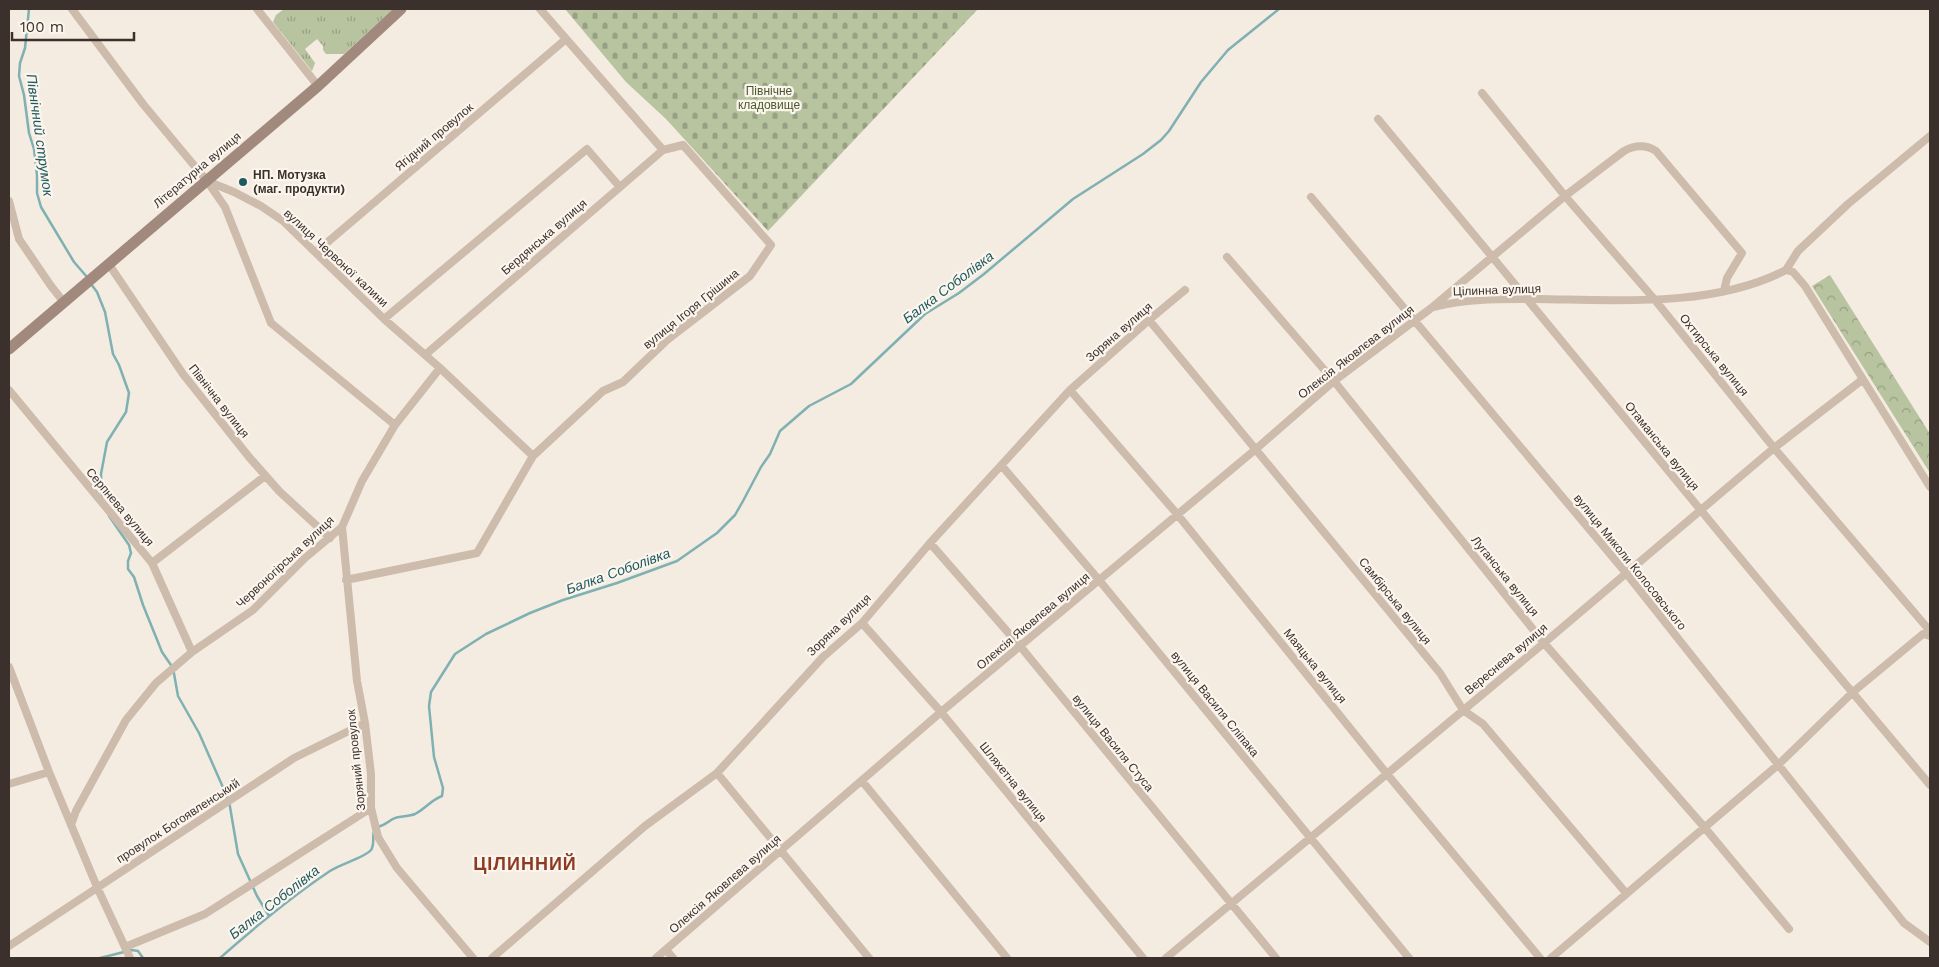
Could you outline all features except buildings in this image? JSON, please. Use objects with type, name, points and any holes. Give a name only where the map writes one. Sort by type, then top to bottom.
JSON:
[{"type":"street","name":"вулиця Червоної калини","points":[[72,9],[143,104],[207,180],[260,206],[283,221],[384,319],[440,368],[533,456]]},
{"type":"street","points":[[257,9],[318,86]]},
{"type":"street","name":"Літературна вулиця","points":[[9,349],[318,86],[401,9]]},
{"type":"street","points":[[540,9],[663,150]]},
{"type":"street","name":"Ягідний провулок","points":[[316,252],[566,39]]},
{"type":"street","name":"Охтирська вулиця","points":[[1482,93],[1565,196],[1655,300],[1774,448],[1930,631]]},
{"type":"street","name":"Отаманська вулиця","points":[[1378,119],[1930,785]]},
{"type":"street","points":[[1930,136],[1842,210],[1798,251],[1786,270],[1793,272],[1804,286],[1930,487]]},
{"type":"street","name":"Бердянська вулиця","points":[[425,355],[663,150],[684,146],[771,246]]},
{"type":"street","name":"Цілинна вулиця","points":[[1430,309],[1565,196],[1631,147],[1649,147],[1656,151],[1742,254],[1727,278],[1724,291]]},
{"type":"street","points":[[384,319],[587,149],[619,186]]},
{"type":"street","points":[[207,180],[225,207],[271,323],[395,425]]},
{"type":"street","name":"вулиця Миколи Колосовського","points":[[1310,197],[1626,573],[1904,923],[1930,942]]},
{"type":"street","points":[[9,201],[18,239],[46,280],[64,301]]},
{"type":"street","name":"вулиця Ігоря Грішина","points":[[346,580],[477,554],[533,456],[603,391],[623,382],[667,340],[750,276],[771,246]]},
{"type":"street","name":"Луганська вулиця","points":[[1227,257],[1334,381],[1544,643],[1704,828],[1789,930]]},
{"type":"street","name":"Північна вулиця","points":[[108,263],[183,374],[265,476],[330,538]]},
{"type":"street","name":"Цілинна вулиця","points":[[1430,309],[1455,302],[1526,299],[1655,300],[1724,291],[1750,285],[1786,270]]},
{"type":"street","name":"Зоряна вулиця","points":[[492,958],[632,837],[717,772],[823,657],[862,623],[930,543],[1070,390],[1185,290]]},
{"type":"street","name":"Олексія Яковлєва вулиця","points":[[656,958],[941,712],[1256,450],[1334,381],[1430,309]]},
{"type":"street","name":"Самбірська вулиця","points":[[1149,320],[1440,673],[1463,710],[1483,724],[1626,893]]},
{"type":"street","name":"Червоногірська вулиця","points":[[71,825],[76,811],[126,720],[156,684],[192,652],[253,610],[305,558],[342,527],[362,481],[395,425],[440,368]]},
{"type":"street","name":"Вереснева вулиця","points":[[1166,958],[1544,643],[1774,448],[1862,380]]},
{"type":"street","name":"Серпнева вулиця","points":[[9,390],[152,563],[192,652]]},
{"type":"street","name":"Маяцька вулиця","points":[[1070,390],[1177,514],[1387,774],[1540,958]]},
{"type":"street","name":"вулиця Василя Сліпака","points":[[1002,466],[1099,580],[1409,958]]},
{"type":"street","points":[[152,563],[265,476]]},
{"type":"street","name":"Зоряний провулок","points":[[342,527],[357,681],[365,724],[371,774],[371,808],[378,837],[397,868],[472,958]]},
{"type":"street","name":"вулиця Василя Стуса","points":[[930,543],[1020,646],[1276,958]]},
{"type":"street","name":"Шляхетна вулиця","points":[[862,623],[941,712],[1143,958]]},
{"type":"street","points":[[1551,958],[1778,764],[1853,692],[1923,634],[1930,636]]},
{"type":"street","points":[[9,667],[71,825],[130,958]]},
{"type":"street","name":"провулок Богоявленський","points":[[9,946],[294,758],[365,724]]},
{"type":"street","points":[[9,784],[49,772]]},
{"type":"street","points":[[717,772],[869,958]]},
{"type":"street","points":[[862,781],[1007,958]]},
{"type":"street","points":[[125,946],[205,914],[371,808]]},
{"type":"street","points":[[666,950],[673,958]]},
{"type":"green space","points":[[284,9],[393,9],[344,54],[326,54],[323,46],[317,39],[305,49],[315,63],[312,71],[273,22],[276,15]]},
{"type":"green space","name":"Північне кладовище","points":[[565,9],[978,9],[768,231],[666,119],[626,82]]},
{"type":"green space","points":[[1830,275],[1930,434],[1930,473],[1812,286]]},
{"type":"waterway","name":"Північний струмок","points":[[29,9],[25,48],[20,63],[19,76],[24,95],[29,133],[34,149],[37,193],[41,207],[74,262],[87,277]]},
{"type":"waterway","name":"Балка Соболівка","points":[[377,827],[393,819],[415,814],[442,796],[443,788],[434,757],[429,706],[431,692],[455,654],[486,634],[530,613],[677,561],[717,533],[735,515],[770,454],[780,431],[809,406],[851,384],[925,314],[959,293],[984,274],[1073,199],[1143,154],[1161,140],[1201,82],[1228,50],[1279,9]]},
{"type":"waterway","name":"Північний струмок","points":[[91,284],[97,292],[105,312],[113,354],[129,393],[126,412],[107,442],[101,474],[102,499]]},
{"type":"waterway","name":"Північний струмок","points":[[109,516],[129,545],[131,553],[128,569],[134,577],[162,652],[173,668],[178,696],[199,733],[229,801],[238,854],[257,896],[269,916]]},
{"type":"waterway","name":"Балка Соболівка","points":[[220,958],[246,935],[334,868],[368,853],[372,848],[374,831]]},
{"type":"waterway","name":"Балка Соболівка","points":[[100,958],[132,950],[138,951],[143,958]]},
{"type":"place","name":"НП. Мотузка (маг. продукти)","points":[[243,182]]},
{"type":"district","name":"ЦІЛИННИЙ","points":[[525,864]]}]
